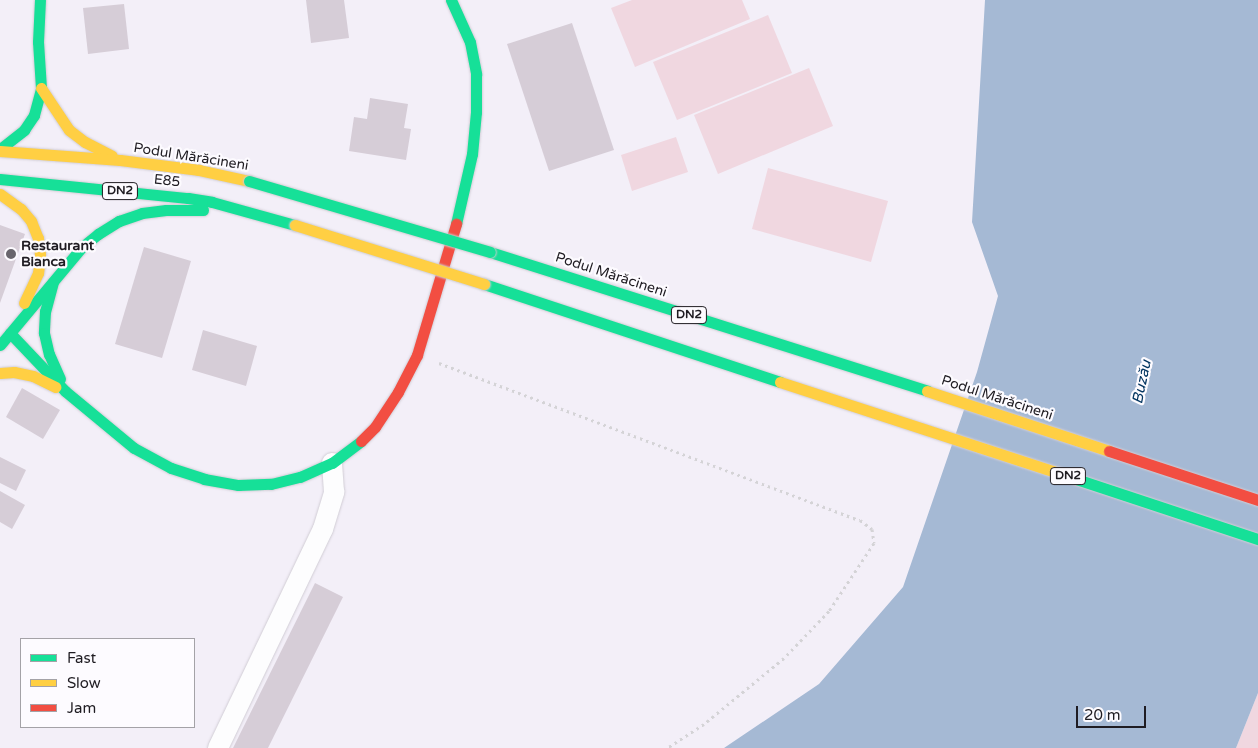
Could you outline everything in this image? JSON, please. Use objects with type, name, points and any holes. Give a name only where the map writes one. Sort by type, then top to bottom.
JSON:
[{"type":"main road","points":[[0,150],[24,130],[34,115],[41,88],[38,42],[40,0]]},
{"type":"main road","points":[[10,333],[65,391],[134,448],[171,468],[204,479],[238,485],[271,484],[300,477],[332,463],[353,449],[375,428],[398,392],[417,355],[464,196],[472,154],[476,112],[476,74],[470,42],[451,0]]},
{"type":"main road","points":[[41,88],[69,130],[85,142],[120,160]]},
{"type":"main road","name":"DN2","points":[[0,150],[120,160]]},
{"type":"main road","name":"Podul Mărăcineni","points":[[120,160],[199,170],[250,181],[490,252],[888,378],[1258,500]]},
{"type":"main road","name":"E85","points":[[0,178],[188,198],[240,210]]},
{"type":"main road","points":[[0,194],[21,208],[31,221],[38,238],[40,255],[38,273],[10,333]]},
{"type":"main road","points":[[0,344],[82,248],[98,234],[120,220],[142,213],[166,210],[240,210]]},
{"type":"main road","name":"DN2","points":[[240,210],[484,284],[1258,539]]},
{"type":"main road","points":[[53,282],[45,311],[44,333],[49,354],[65,391]]},
{"type":"main road","points":[[0,373],[14,372],[34,376],[65,391]]},
{"type":"street","points":[[218,748],[322,528],[334,492],[332,463]]},
{"type":"path","points":[[417,355],[860,520],[872,529],[874,543],[829,611],[777,664],[704,724],[667,748]]},
{"type":"shaded area","points":[[632,0],[742,0],[750,19],[635,67],[611,8]]},
{"type":"shaded area","points":[[768,15],[792,73],[677,120],[653,62]]},
{"type":"shaded area","points":[[809,68],[833,126],[718,174],[694,115]]},
{"type":"shaded area","points":[[676,137],[688,172],[632,191],[621,155]]},
{"type":"shaded area","points":[[768,168],[888,201],[871,262],[752,229]]},
{"type":"shaded area","points":[[1258,693],[1258,748],[1236,748]]},
{"type":"water","name":"Buzău","points":[[985,0],[1258,0],[1258,693],[1236,748],[724,748],[819,684],[903,587],[977,372],[998,296],[972,222]]},
{"type":"building","points":[[306,0],[344,0],[349,38],[311,43]]},
{"type":"building","points":[[124,4],[129,49],[88,54],[83,8]]},
{"type":"building","points":[[572,23],[614,150],[549,171],[507,44]]},
{"type":"building","points":[[370,98],[408,104],[404,128],[411,129],[406,160],[349,151],[354,117],[367,119]]},
{"type":"building","points":[[0,225],[25,234],[0,303]]},
{"type":"building","points":[[144,247],[191,261],[162,358],[115,344]]},
{"type":"building","points":[[203,330],[257,346],[246,386],[192,370]]},
{"type":"building","points":[[22,388],[60,410],[43,439],[6,417]]},
{"type":"building","points":[[0,457],[26,470],[16,491],[0,483]]},
{"type":"building","points":[[0,491],[25,505],[12,529],[0,522]]},
{"type":"building","points":[[315,583],[343,597],[268,748],[233,748]]},
{"type":"traffic: fast","points":[[0,149],[24,130],[34,115],[41,88],[38,42],[40,0]]},
{"type":"traffic: fast","points":[[451,0],[470,42],[476,74],[476,112],[472,154],[456,224]]},
{"type":"traffic: fast","points":[[0,179],[188,198],[212,202],[295,225]]},
{"type":"traffic: fast","points":[[249,181],[490,252]]},
{"type":"traffic: fast","points":[[0,345],[82,247],[98,234],[119,221],[142,213],[166,210],[203,210]]},
{"type":"traffic: fast","points":[[490,252],[927,391]]},
{"type":"traffic: fast","points":[[53,282],[45,311],[44,333],[49,354],[60,379]]},
{"type":"traffic: fast","points":[[484,284],[780,382]]},
{"type":"traffic: fast","points":[[10,333],[65,391],[134,448],[171,468],[204,479],[238,485],[271,484],[300,477],[332,463],[361,441]]},
{"type":"traffic: fast","points":[[1058,473],[1258,539]]},
{"type":"traffic: slow","points":[[41,88],[69,130],[85,142],[112,156]]},
{"type":"traffic: slow","points":[[0,151],[120,160],[199,170],[249,181]]},
{"type":"traffic: slow","points":[[0,194],[21,209],[31,221],[38,238],[40,255],[38,273],[24,303]]},
{"type":"traffic: slow","points":[[295,225],[484,284]]},
{"type":"traffic: slow","points":[[0,373],[14,372],[33,376],[56,387]]},
{"type":"traffic: slow","points":[[780,382],[1058,473]]},
{"type":"traffic: slow","points":[[927,391],[1109,451]]},
{"type":"traffic: jam","points":[[361,441],[375,427],[398,392],[417,355],[456,224]]},
{"type":"traffic: jam","points":[[1109,451],[1258,500]]},
{"type":"place","name":"Restaurant Bianca","points":[[11,254]]}]
